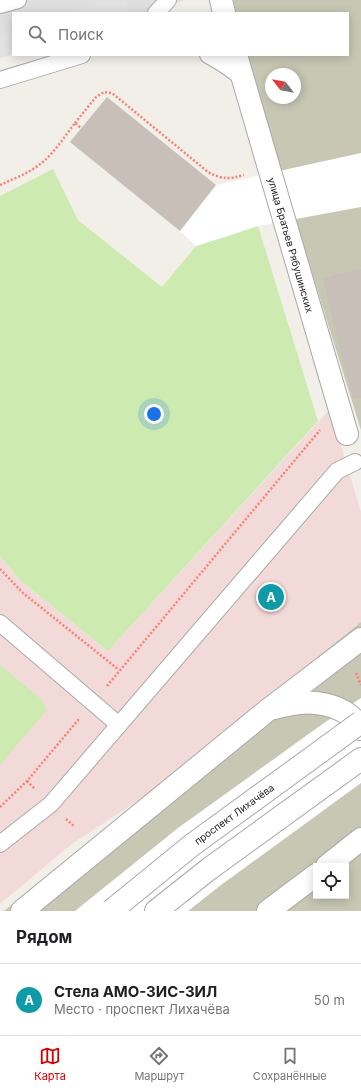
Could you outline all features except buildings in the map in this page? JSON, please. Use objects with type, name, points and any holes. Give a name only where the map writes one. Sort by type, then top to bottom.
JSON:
[{"type":"street","points":[[221,0],[224,12]]},
{"type":"street","name":"улица Братьев Рябушинских","points":[[236,56],[347,434]]},
{"type":"street","points":[[22,911],[268,710],[361,639]]},
{"type":"street","points":[[268,710],[299,703],[318,703],[334,707],[349,715],[361,729]]},
{"type":"street","name":"проспект Лихачёва","points":[[111,911],[192,845],[361,722]]},
{"type":"street","points":[[156,911],[209,869],[361,759]]},
{"type":"street","points":[[332,863],[356,845],[361,830]]},
{"type":"street","points":[[268,911],[313,877]]},
{"type":"lane","points":[[0,6],[18,0]]},
{"type":"lane","points":[[157,12],[168,0]]},
{"type":"lane","points":[[0,80],[79,56]]},
{"type":"lane","points":[[210,56],[225,64],[243,79]]},
{"type":"lane","points":[[0,844],[51,804],[337,471],[355,462]]},
{"type":"lane","points":[[0,623],[119,725]]},
{"type":"path","points":[[0,185],[31,170],[46,159],[96,97],[104,92],[112,93],[118,97],[208,172],[215,176],[231,179],[269,168]]},
{"type":"path","points":[[75,123],[81,128]]},
{"type":"path","points":[[0,808],[27,781],[321,428]]},
{"type":"path","points":[[0,569],[23,593],[119,670]]},
{"type":"path","points":[[354,669],[361,685]]},
{"type":"shaded area","points":[[0,0],[185,0],[146,12],[12,12],[12,54],[0,58]]},
{"type":"shaded area","points":[[109,0],[126,0],[130,12],[70,12]]},
{"type":"shaded area","points":[[233,0],[361,0],[361,430],[254,86],[247,56],[349,56],[349,12],[236,12]]},
{"type":"shaded area","points":[[12,30],[12,54],[0,58],[0,34]]},
{"type":"shaded area","points":[[330,409],[361,512],[361,622],[147,795],[73,843],[0,904],[0,556],[20,580],[108,651]]},
{"type":"shaded area","points":[[361,622],[361,911],[4,911]]},
{"type":"green space","points":[[53,169],[78,220],[162,287],[196,246],[258,226],[318,421],[108,651],[20,580],[0,556],[0,196]]},
{"type":"green space","points":[[0,665],[41,699],[47,710],[0,765]]},
{"type":"pier","points":[[361,153],[361,207],[258,226],[196,246],[180,231],[216,185]]},
{"type":"pier","points":[[361,698],[361,783],[221,885],[188,911],[75,911],[178,828]]},
{"type":"place","name":"Стела АМО-ЗИС-ЗИЛ","points":[[271,597]]}]
